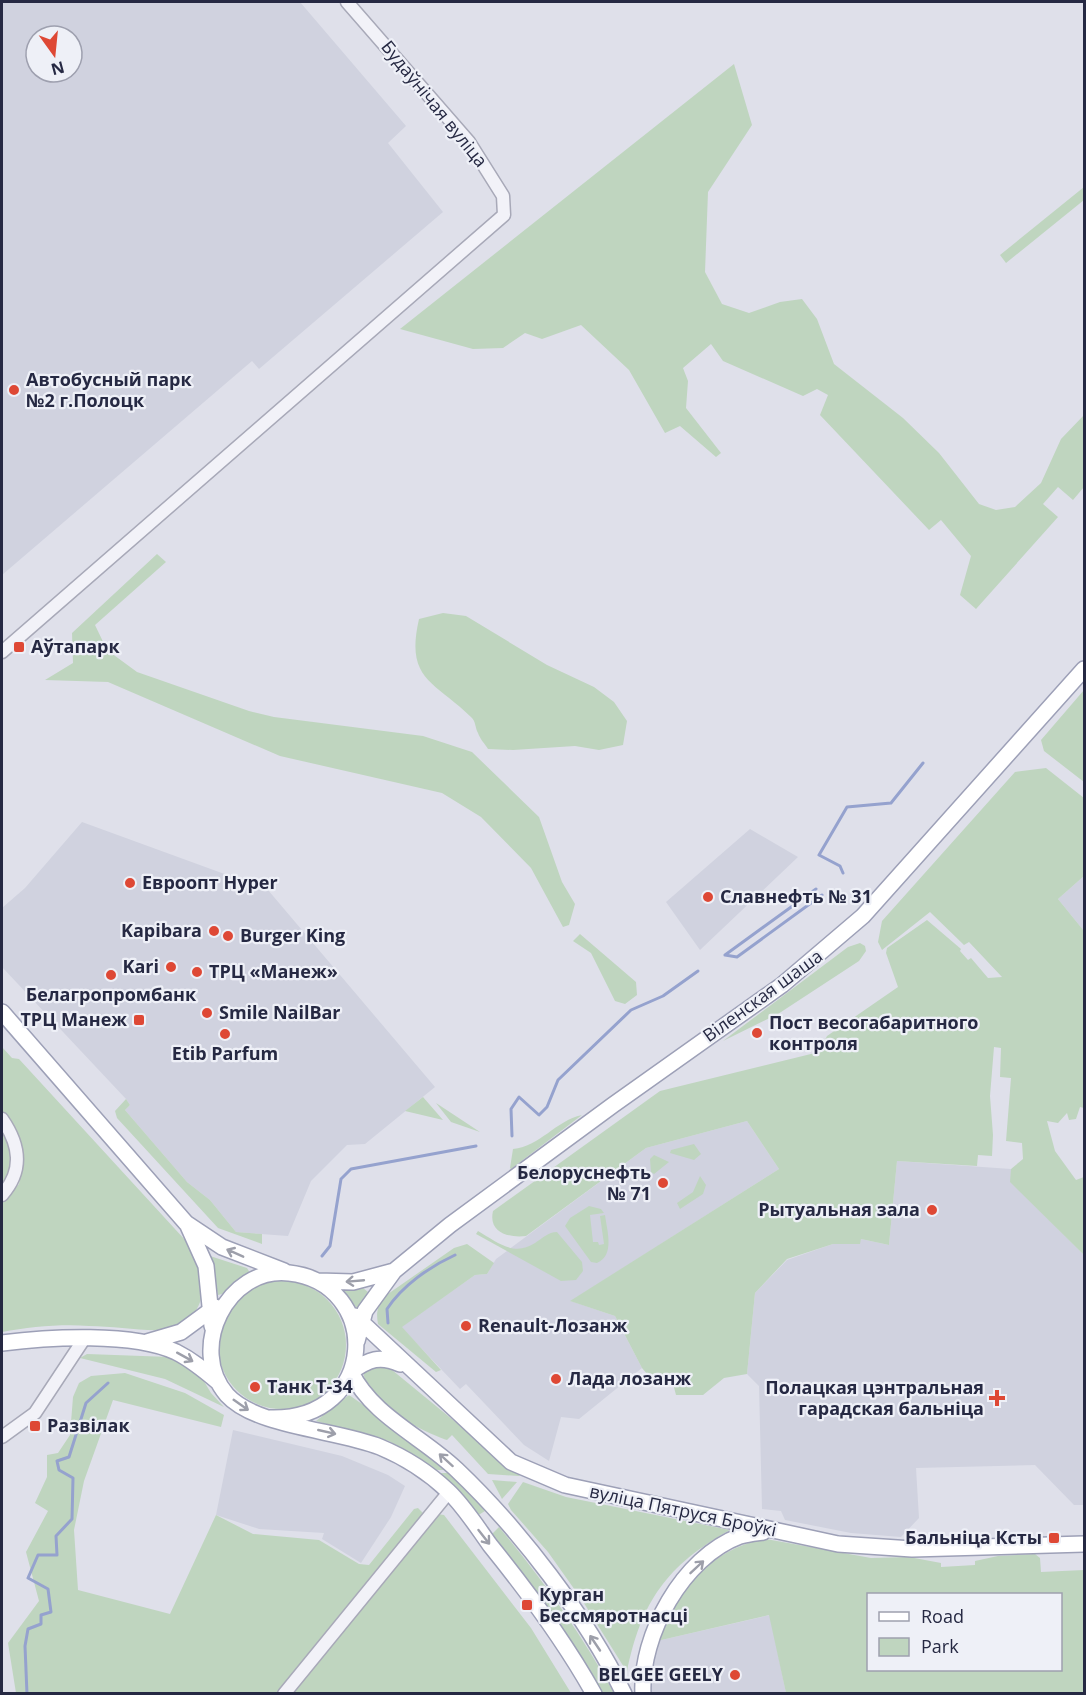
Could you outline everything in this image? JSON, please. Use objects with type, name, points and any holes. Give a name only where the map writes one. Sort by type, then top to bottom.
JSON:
[{"type":"main road","name":"Віленская шаша","points":[[394,1271],[450,1225],[733,1018],[782,985],[829,947],[863,916],[926,848],[1084,669]]},
{"type":"main road","points":[[2,1012],[186,1223],[202,1253],[212,1332],[212,1363],[219,1383]]},
{"type":"main road","points":[[186,1223],[222,1247],[327,1288],[346,1308],[353,1323],[357,1341]]},
{"type":"main road","points":[[314,1281],[353,1282],[394,1271]]},
{"type":"main road","points":[[270,1418],[306,1415],[320,1408],[343,1387],[351,1372],[362,1322],[373,1296],[394,1271]]},
{"type":"main road","points":[[2,1343],[84,1339],[147,1342],[180,1332],[264,1275],[289,1273]]},
{"type":"main road","points":[[212,1332],[217,1316],[229,1299]]},
{"type":"main road","name":"вуліца Пятруся Броўкі","points":[[346,1308],[406,1367],[511,1461],[565,1485],[838,1544],[894,1549],[1084,1544]]},
{"type":"main road","points":[[147,1342],[194,1362],[219,1383],[238,1405],[253,1413],[380,1447],[410,1462],[449,1492],[534,1600],[574,1659],[594,1694]]},
{"type":"main road","points":[[351,1372],[373,1359],[383,1358],[406,1367]]},
{"type":"main road","points":[[351,1372],[369,1401],[427,1443],[495,1509],[555,1584],[612,1669],[624,1694]]},
{"type":"main road","points":[[642,1694],[642,1672],[650,1636],[665,1606],[688,1576],[714,1551],[740,1536],[771,1530]]},
{"type":"street","name":"Будаўнічая вуліца","points":[[2,651],[504,215],[503,196],[469,142],[347,2]]},
{"type":"street","points":[[2,1119],[17,1146],[16,1173],[2,1196]]},
{"type":"street","points":[[2,1437],[35,1413],[84,1339]]},
{"type":"street","points":[[284,1694],[449,1492]]},
{"type":"shaded area","points":[[2,2],[300,2],[406,126],[388,143],[443,212],[259,369],[252,361],[2,575]]},
{"type":"shaded area","points":[[82,822],[268,890],[435,1087],[365,1144],[347,1145],[311,1181],[288,1236],[236,1232],[210,1200],[187,1182],[125,1110],[130,1105],[126,1099],[2,967],[2,908],[25,888]]},
{"type":"shaded area","points":[[750,829],[798,857],[700,950],[666,902]]},
{"type":"shaded area","points":[[1084,876],[1084,931],[1058,899]]},
{"type":"shaded area","points":[[747,1121],[779,1169],[571,1301],[615,1316],[642,1368],[579,1419],[561,1417],[549,1461],[524,1445],[466,1384],[460,1389],[401,1327],[475,1275],[487,1274],[496,1259],[646,1148]]},
{"type":"shaded area","points":[[897,1161],[1011,1169],[1011,1182],[1084,1255],[1084,1505],[1074,1505],[1035,1465],[916,1468],[919,1518],[901,1537],[851,1533],[785,1520],[781,1511],[762,1509],[759,1386],[747,1374],[755,1293],[787,1260],[833,1244],[859,1244],[861,1239],[889,1245]]},
{"type":"shaded area","points":[[233,1430],[342,1456],[388,1475],[405,1486],[391,1517],[361,1563],[322,1539],[324,1533],[259,1529],[216,1515]]},
{"type":"shaded area","points":[[770,1615],[786,1693],[649,1693],[648,1673],[657,1641]]},
{"type":"green space","points":[[734,64],[752,125],[708,192],[705,272],[722,304],[749,313],[780,302],[802,299],[817,319],[834,364],[903,418],[939,453],[979,504],[996,510],[1015,507],[1041,483],[1061,439],[1084,415],[1084,487],[1073,500],[1058,487],[1043,504],[1058,517],[976,609],[960,595],[971,556],[941,520],[929,530],[820,415],[828,395],[817,389],[803,396],[723,361],[711,344],[683,368],[688,381],[686,408],[721,453],[716,457],[680,426],[665,433],[629,370],[581,325],[542,339],[525,333],[503,348],[473,349],[400,329]]},
{"type":"green space","points":[[1084,187],[1084,200],[1006,263],[1000,255]]},
{"type":"green space","points":[[157,554],[166,562],[95,625],[107,650],[137,672],[249,711],[274,717],[423,736],[472,752],[539,817],[562,882],[575,904],[569,925],[563,927],[531,868],[481,817],[442,793],[280,756],[108,682],[45,680],[73,663],[72,633]]},
{"type":"green space","points":[[443,613],[466,616],[547,665],[594,687],[614,702],[627,721],[623,745],[599,750],[575,746],[513,750],[488,749],[473,719],[426,677],[416,655],[419,619]]},
{"type":"green space","points":[[1084,690],[1084,782],[1044,751],[1041,740]]},
{"type":"green space","points":[[1046,768],[1084,798],[1084,876],[1058,899],[1084,931],[1084,1108],[1080,1107],[1076,1119],[1069,1120],[1067,1113],[1058,1123],[1047,1121],[1055,1151],[1076,1180],[1084,1177],[1084,1255],[1010,1182],[1011,1169],[1023,1159],[1022,1143],[1006,1141],[1011,1078],[1000,1077],[1001,1048],[994,1047],[990,1096],[992,1156],[978,1155],[977,1166],[897,1161],[889,1245],[861,1239],[860,1244],[833,1244],[787,1259],[755,1293],[747,1374],[724,1378],[703,1395],[676,1395],[671,1376],[648,1375],[642,1368],[615,1316],[570,1301],[779,1169],[747,1121],[646,1148],[526,1236],[507,1235],[497,1229],[492,1218],[493,1211],[660,1091],[819,1052],[827,1036],[898,987],[886,953],[887,948],[927,920],[961,949],[960,951],[968,960],[971,958],[988,978],[1002,977],[969,942],[964,945],[930,912],[882,950],[878,942],[882,921],[1015,772]]},
{"type":"green space","points":[[580,934],[636,982],[637,995],[625,1004],[615,1001],[591,953],[573,941]]},
{"type":"green space","points":[[860,943],[865,946],[866,951],[859,961],[778,1014],[723,1041],[848,947]]},
{"type":"green space","points":[[2,1047],[12,1058],[19,1059],[186,1241],[200,1271],[202,1293],[195,1312],[182,1324],[163,1330],[67,1325],[2,1332],[2,1203],[19,1184],[24,1159],[16,1131],[2,1111]]},
{"type":"green space","points":[[423,1097],[443,1120],[405,1111]]},
{"type":"green space","points":[[126,1099],[130,1105],[125,1110],[187,1182],[210,1200],[236,1232],[262,1234],[262,1244],[218,1228],[117,1118],[115,1111]]},
{"type":"green space","points":[[436,1103],[480,1132],[451,1122]]},
{"type":"green space","points":[[582,1115],[510,1168],[513,1149],[532,1143],[564,1122]]},
{"type":"green space","points":[[2,1128],[11,1152],[12,1166],[2,1190]]},
{"type":"green space","points":[[694,1144],[701,1154],[694,1160],[670,1153],[671,1150]]},
{"type":"green space","points":[[654,1155],[669,1162],[654,1174],[651,1172],[650,1159]]},
{"type":"green space","points":[[700,1176],[706,1185],[703,1194],[680,1209],[677,1203],[693,1192]]},
{"type":"green space","points":[[589,1206],[601,1209],[604,1213],[590,1215],[593,1242],[598,1242],[599,1245],[604,1244],[600,1216],[605,1215],[607,1228],[608,1249],[603,1259],[597,1263],[591,1262],[565,1226],[570,1218]]},
{"type":"green space","points":[[478,1231],[506,1246],[520,1249],[548,1234],[557,1232],[582,1262],[583,1271],[576,1280],[561,1281],[476,1234]]},
{"type":"green space","points":[[467,1244],[494,1263],[487,1274],[475,1275],[402,1327],[441,1370],[436,1372],[378,1324],[378,1310],[385,1296],[454,1248]]},
{"type":"green space","points":[[210,1256],[247,1268],[250,1273],[218,1295]]},
{"type":"green space","points":[[282,1281],[307,1285],[328,1299],[342,1320],[346,1345],[342,1370],[328,1391],[307,1405],[282,1409],[257,1405],[236,1391],[222,1370],[218,1345],[222,1320],[236,1299],[257,1285]]},
{"type":"green space","points":[[346,1288],[363,1288],[368,1292],[360,1307],[356,1307],[344,1291]]},
{"type":"green space","points":[[87,1354],[170,1357],[184,1363],[202,1378],[211,1393],[224,1407],[165,1379],[80,1358]]},
{"type":"green space","points":[[386,1365],[520,1475],[488,1474],[452,1435],[447,1440],[436,1436],[395,1414],[371,1392],[365,1381],[364,1369]]},
{"type":"green space","points":[[125,1373],[185,1393],[224,1415],[221,1427],[113,1400],[84,1481],[74,1530],[78,1590],[170,1614],[216,1515],[253,1534],[319,1540],[359,1564],[369,1565],[414,1509],[418,1508],[423,1513],[422,1519],[278,1693],[16,1693],[8,1643],[39,1601],[26,1552],[48,1511],[35,1503],[47,1477],[47,1455],[58,1453],[70,1435],[73,1397],[79,1383],[91,1376]]},
{"type":"green space","points":[[349,1395],[427,1449],[449,1470],[433,1470],[389,1441],[316,1421]]},
{"type":"green space","points":[[437,1473],[452,1473],[485,1511],[477,1516]]},
{"type":"green space","points":[[492,1480],[517,1482],[502,1499]]},
{"type":"green space","points":[[523,1482],[566,1497],[730,1530],[689,1557],[660,1588],[640,1625],[627,1672],[582,1600],[548,1552],[511,1510],[508,1504]]},
{"type":"green space","points":[[437,1514],[444,1515],[531,1628],[571,1693],[291,1694]]},
{"type":"green space","points":[[499,1527],[561,1607],[614,1693],[602,1693],[550,1611],[492,1534]]},
{"type":"green space","points":[[766,1539],[871,1558],[909,1557],[941,1563],[941,1567],[975,1565],[975,1561],[998,1556],[1035,1554],[1040,1558],[1041,1572],[1084,1570],[1084,1693],[786,1693],[769,1615],[657,1641],[687,1589],[713,1562],[728,1552]]},
{"type":"waterway","points":[[843,873],[840,866],[819,855],[847,807],[891,803],[923,763]]},
{"type":"waterway","points":[[725,955],[816,889]]},
{"type":"waterway","points":[[725,955],[737,957],[822,895]]},
{"type":"waterway","points":[[512,1136],[511,1109],[519,1097],[539,1115],[547,1107],[558,1080],[631,1010],[663,996],[698,971]]},
{"type":"waterway","points":[[322,1256],[330,1246],[341,1179],[351,1169],[476,1146]]},
{"type":"waterway","points":[[388,1323],[387,1309],[400,1293],[426,1271],[455,1255]]},
{"type":"waterway","points":[[27,1694],[25,1646],[28,1629],[41,1624],[41,1615],[51,1612],[48,1589],[28,1578],[38,1555],[57,1555],[56,1536],[72,1519],[73,1478],[59,1470],[57,1461],[69,1457],[86,1403],[108,1383]]},
{"type":"place","name":"Автобусный парк №2 г.Полоцк","points":[[14,390]]},
{"type":"place","name":"Аўтапарк","points":[[19,647]]},
{"type":"place","name":"Евроопт Hyper","points":[[130,883]]},
{"type":"place","name":"Славнефть № 31","points":[[708,897]]},
{"type":"place","name":"Kapibara","points":[[214,931]]},
{"type":"place","name":"Burger King","points":[[228,936]]},
{"type":"place","name":"Kari","points":[[171,967]]},
{"type":"place","name":"ТРЦ «Манеж»","points":[[197,972]]},
{"type":"place","name":"Белагропромбанк","points":[[111,975]]},
{"type":"place","name":"Smile NailBar","points":[[207,1013]]},
{"type":"place","name":"ТРЦ Манеж","points":[[139,1020]]},
{"type":"place","name":"Пост весогабаритного контроля","points":[[757,1033]]},
{"type":"place","name":"Etib Parfum","points":[[225,1034]]},
{"type":"place","name":"Белоруснефть № 71","points":[[663,1183]]},
{"type":"place","name":"Рытуальная зала","points":[[932,1210]]},
{"type":"place","name":"Renault-Лозанж","points":[[466,1326]]},
{"type":"place","name":"Лада лозанж","points":[[556,1379]]},
{"type":"place","name":"Танк Т-34","points":[[255,1387]]},
{"type":"place","name":"Полацкая цэнтральная гарадская бальніца","points":[[997,1398]]},
{"type":"place","name":"Развілак","points":[[35,1426]]},
{"type":"place","name":"Бальніца Ксты","points":[[1054,1538]]},
{"type":"place","name":"Курган Бессмяротнасці","points":[[527,1605]]},
{"type":"place","name":"BELGEE GEELY","points":[[735,1675]]}]
